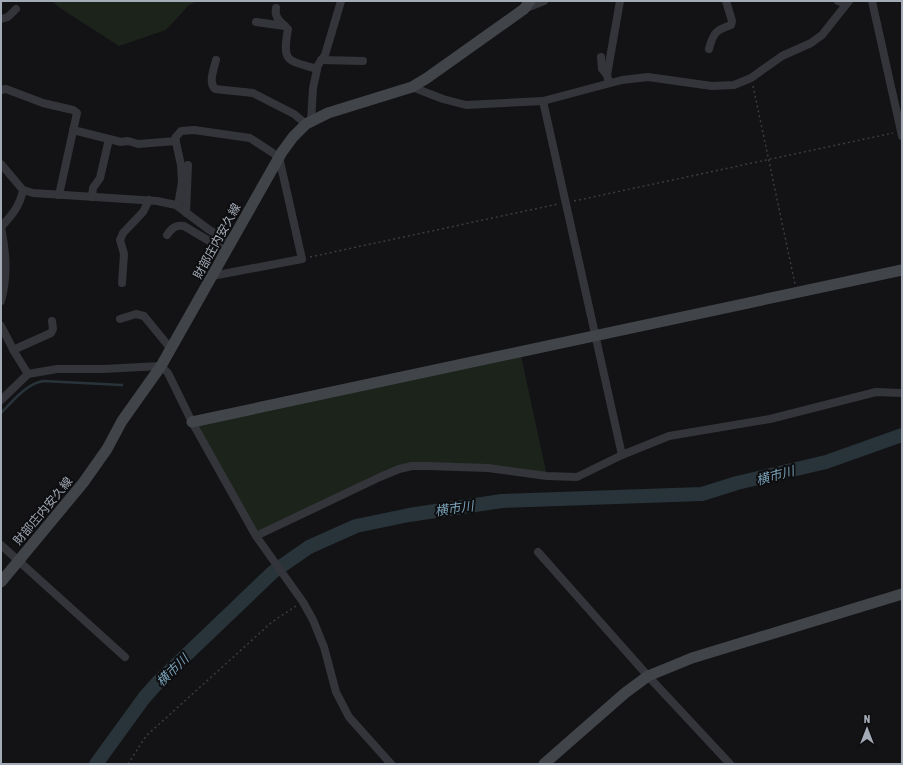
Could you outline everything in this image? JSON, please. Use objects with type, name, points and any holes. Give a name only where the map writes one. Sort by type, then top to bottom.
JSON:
[{"type":"street","points":[[216,60],[211,82],[215,89],[253,93],[309,122],[313,88],[318,65],[325,55],[342,1]]},
{"type":"street","points":[[527,5],[544,1]]},
{"type":"street","points":[[608,79],[620,1]]},
{"type":"street","points":[[709,49],[711,38],[716,32],[731,25],[732,21],[726,1]]},
{"type":"street","points":[[838,1],[847,2]]},
{"type":"street","points":[[872,1],[902,133]]},
{"type":"street","points":[[412,87],[443,99],[466,105],[543,100],[608,79],[622,80],[648,77],[712,86],[734,85],[751,78],[782,56],[811,43],[822,35],[847,2]]},
{"type":"street","name":"財部庄内安久線","points":[[1,582],[83,483],[122,422],[161,366],[279,157],[293,137],[309,122],[328,113],[412,87],[427,78],[527,5]]},
{"type":"street","points":[[276,8],[275,14],[288,29],[285,48],[287,56],[292,61],[317,69]]},
{"type":"street","points":[[1,19],[8,17],[16,9]]},
{"type":"street","points":[[256,22],[285,26]]},
{"type":"street","points":[[601,57],[602,68],[608,79]]},
{"type":"street","points":[[322,60],[363,61]]},
{"type":"street","points":[[1,90],[6,89],[43,103],[73,110],[77,113],[59,195]]},
{"type":"street","points":[[543,100],[622,456]]},
{"type":"street","points":[[73,130],[121,142],[128,141],[138,144],[176,141]]},
{"type":"street","points":[[178,206],[182,182],[181,165],[175,138],[181,131],[194,130],[250,138],[279,157],[302,259],[212,276]]},
{"type":"street","points":[[92,197],[93,188],[100,178],[109,139]]},
{"type":"street","points":[[1,164],[23,190],[43,194],[149,200],[178,206],[208,229],[228,247]]},
{"type":"street","points":[[186,212],[188,165]]},
{"type":"street","points":[[1,301],[6,254],[1,227],[15,212],[23,190]]},
{"type":"street","points":[[122,283],[124,254],[120,240],[123,233],[143,212],[149,200]]},
{"type":"street","points":[[167,235],[172,228],[177,225],[184,226],[228,247]]},
{"type":"street","points":[[192,422],[902,270]]},
{"type":"street","points":[[120,319],[136,314],[144,316],[170,349]]},
{"type":"street","points":[[13,350],[51,333],[53,329],[52,321]]},
{"type":"street","points":[[1,326],[13,350],[28,374]]},
{"type":"street","points":[[1,400],[28,374],[56,369],[103,369],[161,366],[168,373],[192,422],[259,539],[300,598],[313,620],[324,647],[336,692],[349,717],[391,764]]},
{"type":"street","points":[[259,539],[380,477],[405,468],[428,466],[488,468],[547,476],[577,477],[669,436],[770,419],[876,392],[902,393]]},
{"type":"street","points":[[1,545],[124,656]]},
{"type":"street","points":[[538,552],[648,676],[730,764]]},
{"type":"street","points":[[544,764],[625,693],[648,676],[692,658],[902,594]]},
{"type":"path","points":[[751,78],[796,292]]},
{"type":"path","points":[[302,259],[902,133]]},
{"type":"path","points":[[128,764],[146,736],[300,598]]},
{"type":"shaded area","points":[[52,1],[197,1],[189,5],[166,30],[119,46],[60,8]]},
{"type":"shaded area","points":[[520,351],[547,476],[412,466],[256,536],[192,422]]},
{"type":"waterway","points":[[1,413],[25,389],[43,381],[122,385]]},
{"type":"waterway","name":"横市川","points":[[96,764],[144,698],[159,681],[273,572],[309,547],[356,526],[409,515],[502,501],[702,494],[737,483],[826,462],[902,435]]}]
